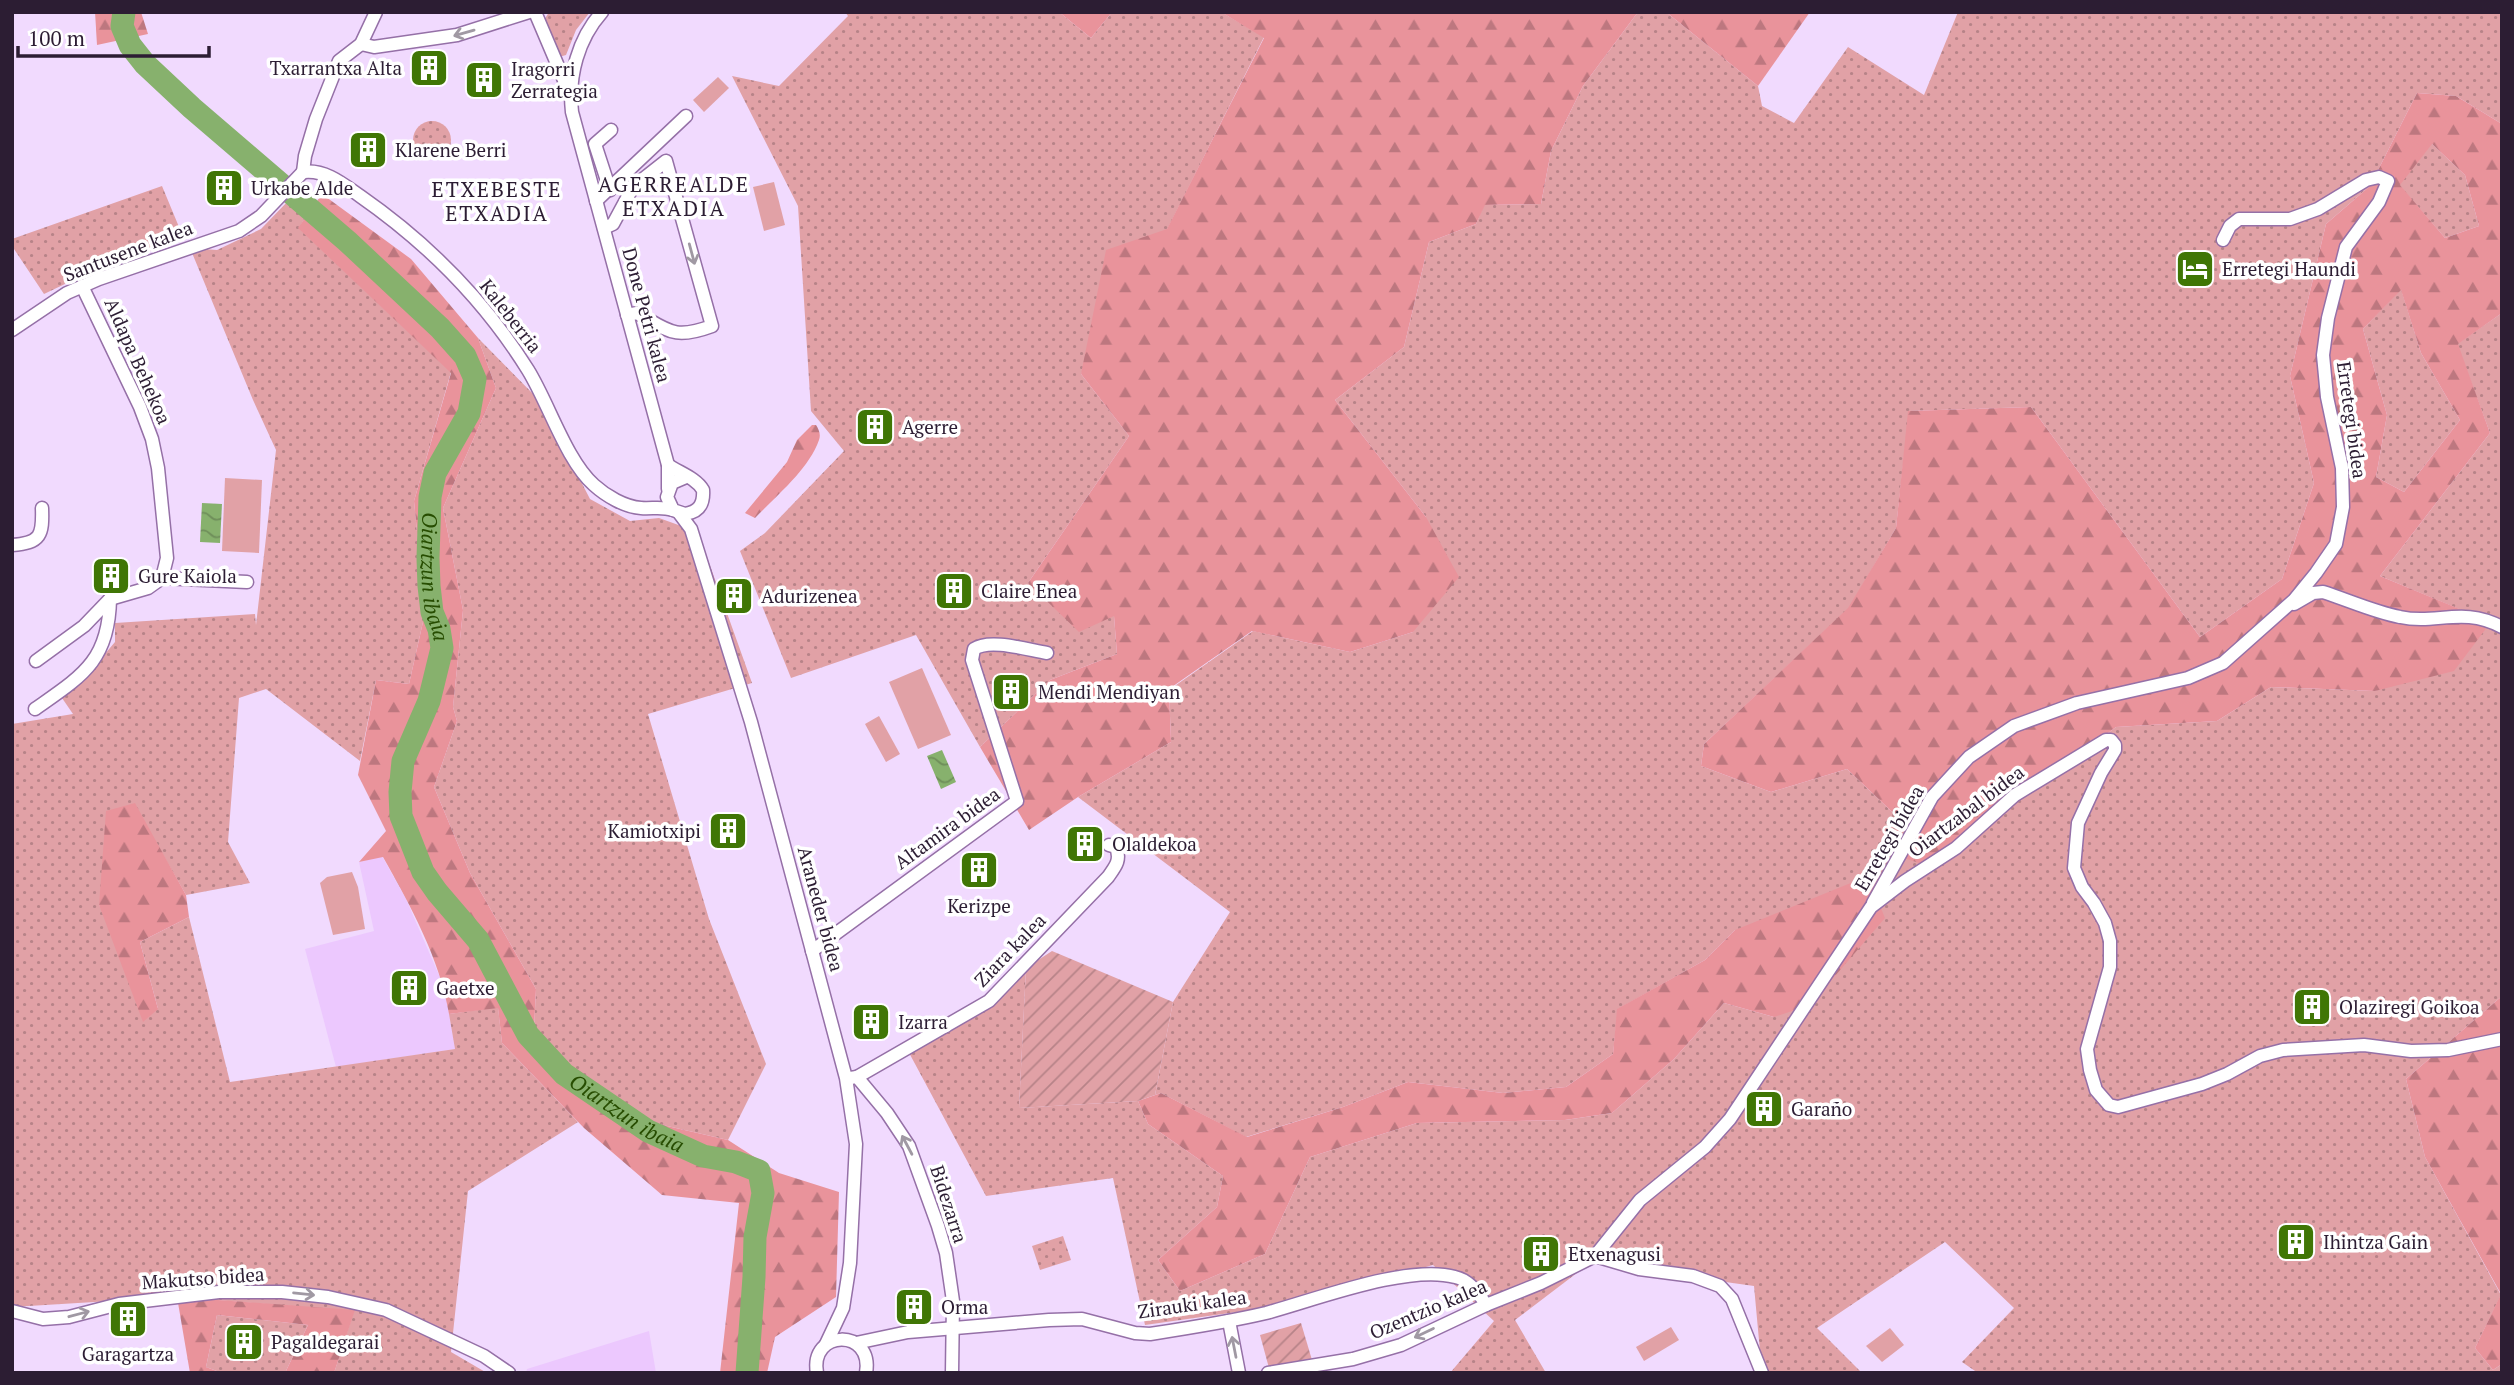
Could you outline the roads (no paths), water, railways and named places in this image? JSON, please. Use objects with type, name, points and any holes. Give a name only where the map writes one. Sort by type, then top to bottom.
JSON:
[{"type":"street","points":[[303,172],[304,156],[339,61],[361,44],[376,12]]},
{"type":"street","points":[[361,44],[374,47],[457,35],[529,12]]},
{"type":"street","name":"Done Petri kalea","points":[[535,12],[570,94],[572,112],[668,465],[667,493]]},
{"type":"street","name":"Done Petri kalea","points":[[570,94],[580,48],[601,13]]},
{"type":"street","points":[[596,201],[686,116]]},
{"type":"street","points":[[610,190],[595,144],[611,130]]},
{"type":"street","points":[[604,228],[613,224],[633,187],[666,161],[712,326],[695,332],[672,333],[637,313],[627,315]]},
{"type":"street","name":"Santusene kalea","points":[[12,330],[82,286],[239,231],[261,216],[303,172]]},
{"type":"street","name":"Kaleberria","points":[[303,172],[323,173],[345,185],[442,262],[527,368],[585,475],[594,485],[619,501],[642,508],[656,507],[681,512]]},
{"type":"street","name":"Erretegi bidea","points":[[1871,906],[1931,797],[1969,757],[2014,726],[2026,721],[2077,703],[2188,678],[2223,663],[2294,600],[2336,544],[2343,507],[2342,468],[2323,355],[2328,317],[2346,247],[2379,202],[2388,181],[2379,177],[2367,180],[2318,209],[2290,219],[2239,219],[2230,226],[2223,240]]},
{"type":"street","name":"Aldapa Behekoa","points":[[82,286],[141,407],[152,439],[158,468],[167,558],[162,578]]},
{"type":"street","points":[[667,493],[681,512],[702,504],[703,490],[699,484],[668,465]]},
{"type":"street","points":[[656,507],[674,481],[686,477]]},
{"type":"street","points":[[12,545],[29,544],[37,540],[43,526],[42,508]]},
{"type":"street","name":"Araneder bidea","points":[[681,512],[691,529],[751,722],[812,951],[852,1077],[856,1144],[850,1263],[843,1308],[827,1344],[821,1349],[814,1369]]},
{"type":"street","points":[[36,661],[84,626],[110,599],[148,589],[162,578],[247,582]]},
{"type":"street","points":[[2280,612],[2313,593],[2323,592],[2399,617],[2470,616],[2502,627]]},
{"type":"street","points":[[34,709],[71,683],[95,659],[104,644],[110,625],[110,599]]},
{"type":"street","name":"Altamira bidea","points":[[812,951],[1017,801],[972,660],[974,649],[981,644],[992,644],[1047,653]]},
{"type":"street","name":"Oiartzabal bidea","points":[[1595,1256],[1640,1200],[1705,1147],[1730,1119],[1871,906],[1956,848],[2015,795],[2106,740],[2111,740],[2115,750],[2101,772],[2078,823],[2074,868],[2082,887],[2105,923],[2110,941],[2110,967],[2087,1049],[2096,1090],[2109,1105],[2118,1107],[2202,1084],[2260,1056],[2284,1050],[2364,1045],[2411,1051],[2448,1050],[2502,1039]]},
{"type":"street","name":"Ziara kalea","points":[[852,1077],[989,1001],[1108,877],[1119,856],[1116,848],[1109,845]]},
{"type":"street","name":"Bidezarra","points":[[852,1077],[887,1113],[909,1146],[924,1186],[946,1253],[953,1301],[952,1373]]},
{"type":"street","points":[[1595,1256],[1639,1269],[1693,1276],[1720,1286],[1732,1298],[1762,1373]]},
{"type":"street","name":"Ozentzio kalea","points":[[1268,1373],[1353,1359],[1401,1345],[1595,1256]]},
{"type":"street","name":"Zirauki kalea","points":[[827,1344],[841,1339],[854,1343],[908,1332],[1082,1319],[1135,1333],[1150,1334],[1229,1321],[1382,1281],[1439,1275],[1458,1277],[1480,1294],[1486,1305]]},
{"type":"street","name":"Makutso bidea","points":[[12,1311],[43,1319],[69,1317],[119,1304],[219,1292],[249,1291],[328,1297],[379,1308],[484,1356],[509,1373]]},
{"type":"street","name":"Araneder bidea","points":[[843,1308],[854,1343],[864,1352],[867,1369]]},
{"type":"street","points":[[1229,1321],[1239,1373]]},
{"type":"street","points":[[867,1369],[873,1353],[888,1336]]},
{"type":"water","points":[[202,503],[222,504],[220,543],[200,542]]},
{"type":"water","points":[[942,750],[956,782],[941,789],[927,756]]},
{"type":"waterway","name":"Oiartzun ibaia","points":[[124,12],[122,26],[130,45],[145,64],[192,108],[347,241],[440,328],[465,356],[475,379],[469,413],[435,473],[430,497],[429,586],[432,612],[439,629],[442,648],[429,701],[403,761],[401,816],[423,872],[478,940],[528,1035],[564,1074],[648,1131],[703,1156],[736,1162],[759,1171],[763,1193],[755,1237],[747,1373]]},
{"type":"place","name":"Txarrantxa Alta","points":[[429,68]]},
{"type":"place","name":"Iragorri Zerrategia","points":[[484,80]]},
{"type":"place","name":"Klarene Berri","points":[[368,150]]},
{"type":"place","name":"Urkabe Alde","points":[[224,188]]},
{"type":"place","name":"Erretegi Haundi","points":[[2195,269]]},
{"type":"place","name":"Agerre","points":[[875,427]]},
{"type":"place","name":"Gure Kaiola","points":[[111,576]]},
{"type":"place","name":"Claire Enea","points":[[954,591]]},
{"type":"place","name":"Adurizenea","points":[[734,596]]},
{"type":"place","name":"Mendi Mendiyan","points":[[1011,692]]},
{"type":"place","name":"Kamiotxipi","points":[[728,831]]},
{"type":"place","name":"Olaldekoa","points":[[1085,844]]},
{"type":"place","name":"Kerizpe","points":[[979,870]]},
{"type":"place","name":"Gaetxe","points":[[409,988]]},
{"type":"place","name":"Olaziregi Goikoa","points":[[2312,1007]]},
{"type":"place","name":"Izarra","points":[[871,1022]]},
{"type":"place","name":"Garaño","points":[[1764,1109]]},
{"type":"place","name":"Ihintza Gain","points":[[2296,1242]]},
{"type":"place","name":"Etxenagusi","points":[[1541,1254]]},
{"type":"place","name":"Orma","points":[[914,1307]]},
{"type":"place","name":"Garagartza","points":[[128,1319]]},
{"type":"place","name":"Pagaldegarai","points":[[244,1342]]},
{"type":"district","name":"AGERREALDE ETXADIA","points":[[674,197]]},
{"type":"district","name":"ETXEBESTE ETXADIA","points":[[497,202]]}]
